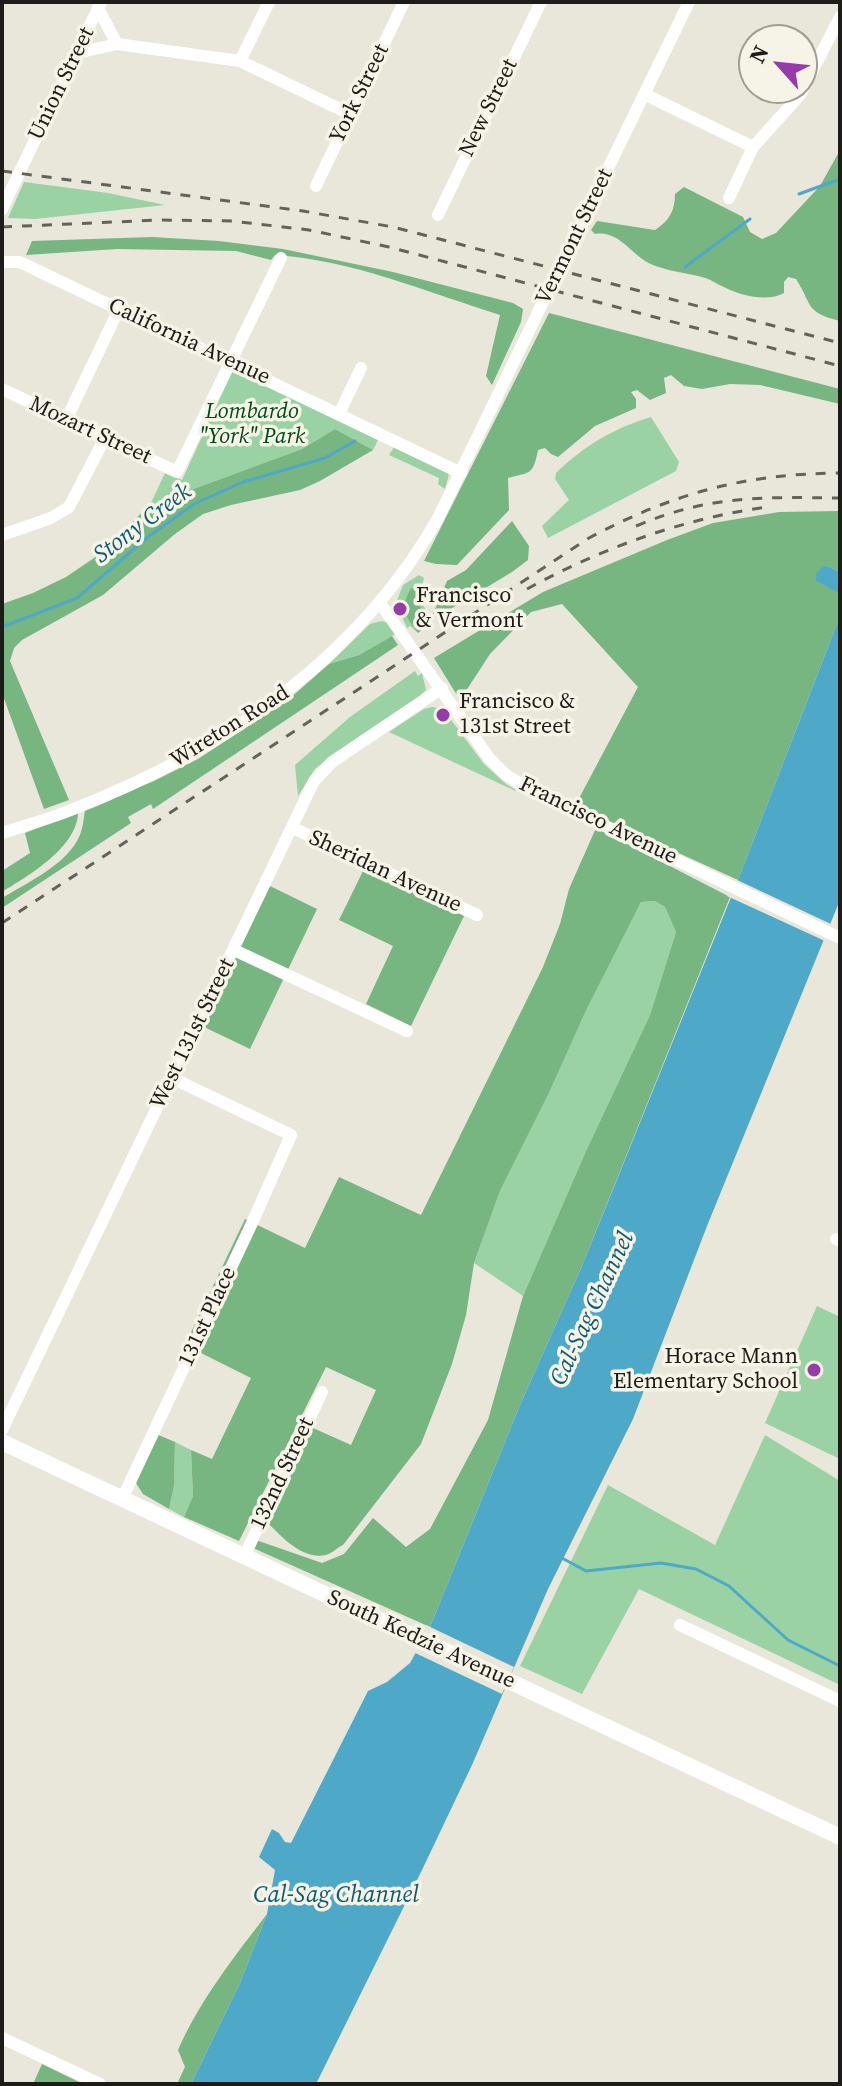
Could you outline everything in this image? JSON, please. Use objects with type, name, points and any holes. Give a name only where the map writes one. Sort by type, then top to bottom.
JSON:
[{"type":"main road","name":"South Kedzie Avenue","points":[[2,1442],[840,1837]]},
{"type":"street","points":[[240,61],[269,2]]},
{"type":"street","name":"York Street","points":[[316,186],[404,2]]},
{"type":"street","name":"New Street","points":[[438,215],[541,2]]},
{"type":"street","name":"Vermont Street","points":[[461,473],[689,2]]},
{"type":"street","points":[[100,5],[117,44]]},
{"type":"street","name":"Union Street","points":[[4,202],[100,5]]},
{"type":"street","points":[[729,198],[753,147],[800,95],[840,17]]},
{"type":"street","points":[[77,53],[117,44],[240,61],[350,114]]},
{"type":"street","points":[[644,94],[753,147]]},
{"type":"street","points":[[231,361],[281,258]]},
{"type":"street","name":"California Avenue","points":[[2,262],[19,262],[461,473]]},
{"type":"street","points":[[66,420],[119,309]]},
{"type":"street","name":"Mozart Street","points":[[2,389],[177,472],[231,361]]},
{"type":"street","points":[[339,414],[361,368]]},
{"type":"street","points":[[2,535],[51,518],[69,507],[78,495],[105,438]]},
{"type":"street","name":"Wireton Road","points":[[2,833],[66,812],[180,761],[262,711],[297,685],[348,638],[380,603],[426,540],[461,473]]},
{"type":"street","name":"Francisco Avenue","points":[[380,603],[489,758],[505,774],[528,789],[835,936]]},
{"type":"street","name":"West 131st Street","points":[[2,1430],[314,781],[323,769],[442,688]]},
{"type":"street","name":"Sheridan Avenue","points":[[293,828],[477,915]]},
{"type":"street","points":[[234,950],[407,1031]]},
{"type":"street","name":"131st Place","points":[[122,1499],[291,1135],[172,1078]]},
{"type":"street","name":"132nd Street","points":[[244,1557],[322,1392]]},
{"type":"street","points":[[680,1625],[840,1701]]},
{"type":"street","points":[[2,2038],[100,2084]]},
{"type":"green space","points":[[840,150],[840,321],[815,311],[796,279],[788,277],[784,282],[784,293],[778,296],[746,295],[705,278],[653,265],[612,236],[595,234],[591,230],[597,221],[655,230],[667,219],[674,206],[675,194],[684,187],[743,217],[750,232],[762,239],[776,233],[820,186]]},
{"type":"green space","points":[[24,182],[108,193],[165,205],[35,219],[8,218]]},
{"type":"green space","points":[[152,237],[283,249],[393,272],[513,303],[523,309],[521,322],[492,385],[486,376],[500,315],[361,270],[304,258],[275,255],[271,260],[236,251],[117,249],[26,255],[32,241]]},
{"type":"green space","points":[[549,313],[840,389],[840,404],[760,385],[730,384],[702,389],[684,386],[671,375],[664,378],[666,393],[650,400],[637,390],[631,392],[636,399],[636,408],[595,426],[558,457],[545,448],[538,450],[530,471],[508,478],[509,510],[457,565],[424,561]]},
{"type":"green space","name":"Lombardo \"York\" Park","points":[[233,370],[378,440],[373,450],[335,429],[302,449],[150,505],[165,473],[182,480]]},
{"type":"green space","points":[[651,417],[679,462],[676,471],[548,538],[542,526],[569,500],[555,479],[556,473],[600,439]]},
{"type":"green space","points":[[335,429],[373,450],[300,490],[203,514],[103,595],[22,640],[14,648],[10,661],[69,800],[44,809],[2,693],[2,604],[66,577],[94,558],[150,505],[302,449]]},
{"type":"green space","points":[[394,447],[449,474],[445,489],[438,484],[439,478],[389,455]]},
{"type":"green space","points":[[840,511],[840,572],[825,565],[815,579],[840,594],[840,616],[738,880],[575,806],[638,687],[562,604],[531,612],[490,654],[460,700],[434,658],[543,592],[713,523],[779,512]]},
{"type":"green space","points":[[512,521],[529,546],[528,560],[439,616],[433,614],[447,581],[466,570]]},
{"type":"green space","points":[[419,575],[424,578],[419,598],[426,610],[426,617],[417,600],[417,593],[403,611],[418,633],[410,626],[407,628],[396,603],[403,585]]},
{"type":"green space","points":[[411,588],[416,589],[417,600],[427,618],[426,627],[418,633],[404,607]]},
{"type":"green space","points":[[381,621],[389,623],[397,633],[359,655],[329,664],[370,624]]},
{"type":"green space","points":[[392,636],[398,645],[153,809],[151,804],[128,817],[131,823],[2,908],[2,898],[46,872],[66,855],[80,835],[85,810],[198,759],[288,700],[329,664],[359,655]]},
{"type":"green space","points":[[415,671],[418,676],[422,673],[426,690],[315,769],[298,796],[295,765],[350,717]]},
{"type":"green space","points":[[432,707],[443,709],[484,764],[524,795],[389,732]]},
{"type":"green space","points":[[78,812],[76,825],[61,848],[37,869],[2,892],[2,871],[30,853],[25,833]]},
{"type":"green space","points":[[596,828],[730,897],[582,1266],[520,1405],[430,1627],[253,1548],[256,1540],[322,1563],[344,1554],[373,1518],[406,1547],[430,1529],[488,1420],[523,1296],[650,1015],[676,932],[665,907],[655,901],[641,902],[500,1191],[474,1263],[466,1315],[452,1364],[421,1444],[343,1545],[326,1555],[308,1554],[292,1545],[265,1520],[313,1428],[351,1445],[376,1390],[326,1367],[239,1541],[184,1517],[193,1496],[191,1450],[212,1459],[251,1378],[185,1345],[245,1219],[305,1248],[339,1177],[421,1215],[543,967],[560,924],[569,889]]},
{"type":"green space","points":[[364,869],[464,916],[411,1026],[366,1004],[393,946],[339,920]]},
{"type":"green space","points":[[270,886],[317,909],[250,1049],[202,1026]]},
{"type":"green space","points":[[655,901],[665,907],[676,932],[650,1015],[523,1296],[474,1263],[500,1191],[548,1095],[585,1010],[641,902]]},
{"type":"green space","name":"Horace Mann Elementary School","points":[[817,1306],[840,1317],[840,1459],[765,1423]]},
{"type":"green space","points":[[156,1434],[175,1442],[174,1486],[169,1509],[143,1494],[136,1483]]},
{"type":"green space","points":[[765,1435],[840,1481],[840,1685],[639,1589],[582,1694],[520,1666],[608,1485],[715,1545]]},
{"type":"green space","points":[[175,1442],[191,1450],[193,1496],[184,1517],[169,1509],[174,1486]]},
{"type":"green space","points":[[267,1914],[240,1983],[191,2084],[177,2084],[185,2067],[178,2050],[187,2032],[218,1979]]},
{"type":"green space","points":[[42,2064],[83,2084],[33,2084]]},
{"type":"water","points":[[825,565],[840,572],[840,594],[815,580],[817,572]]},
{"type":"water","name":"Cal-Sag Channel","points":[[840,616],[840,900],[707,1226],[633,1419],[548,1589],[472,1765],[422,1870],[316,2084],[191,2084],[240,1983],[267,1914],[275,1870],[259,1857],[272,1829],[285,1842],[291,1843],[368,1691],[387,1682],[410,1663],[430,1627],[520,1405],[582,1266],[738,880]]},
{"type":"pier","points":[[735,879],[833,925],[825,941],[727,896]]},
{"type":"pier","points":[[426,1625],[514,1667],[502,1694],[411,1651]]},
{"type":"waterway","name":"Stony Creek","points":[[799,194],[840,179]]},
{"type":"waterway","name":"Stony Creek","points":[[685,267],[750,219]]},
{"type":"waterway","name":"Stony Creek","points":[[2,627],[77,598],[148,537],[194,504],[243,482],[325,458],[355,441]]},
{"type":"waterway","points":[[560,1557],[586,1571],[661,1563],[696,1569],[729,1586],[788,1640],[840,1666]]},
{"type":"railway","points":[[2,171],[303,211],[393,227],[840,343]]},
{"type":"railway","points":[[2,227],[159,220],[232,221],[309,230],[389,247],[840,366]]},
{"type":"railway","points":[[2,923],[589,538],[650,509],[710,489],[772,477],[840,473]]},
{"type":"railway","points":[[636,526],[712,503],[761,498],[840,498]]},
{"type":"railway","points":[[527,589],[584,560],[644,537],[705,519],[768,507]]},
{"type":"place","name":"Francisco & Vermont","points":[[400,609]]},
{"type":"place","name":"Francisco & 131st Street","points":[[443,715]]},
{"type":"place","name":"Horace Mann Elementary School","points":[[814,1370]]}]
